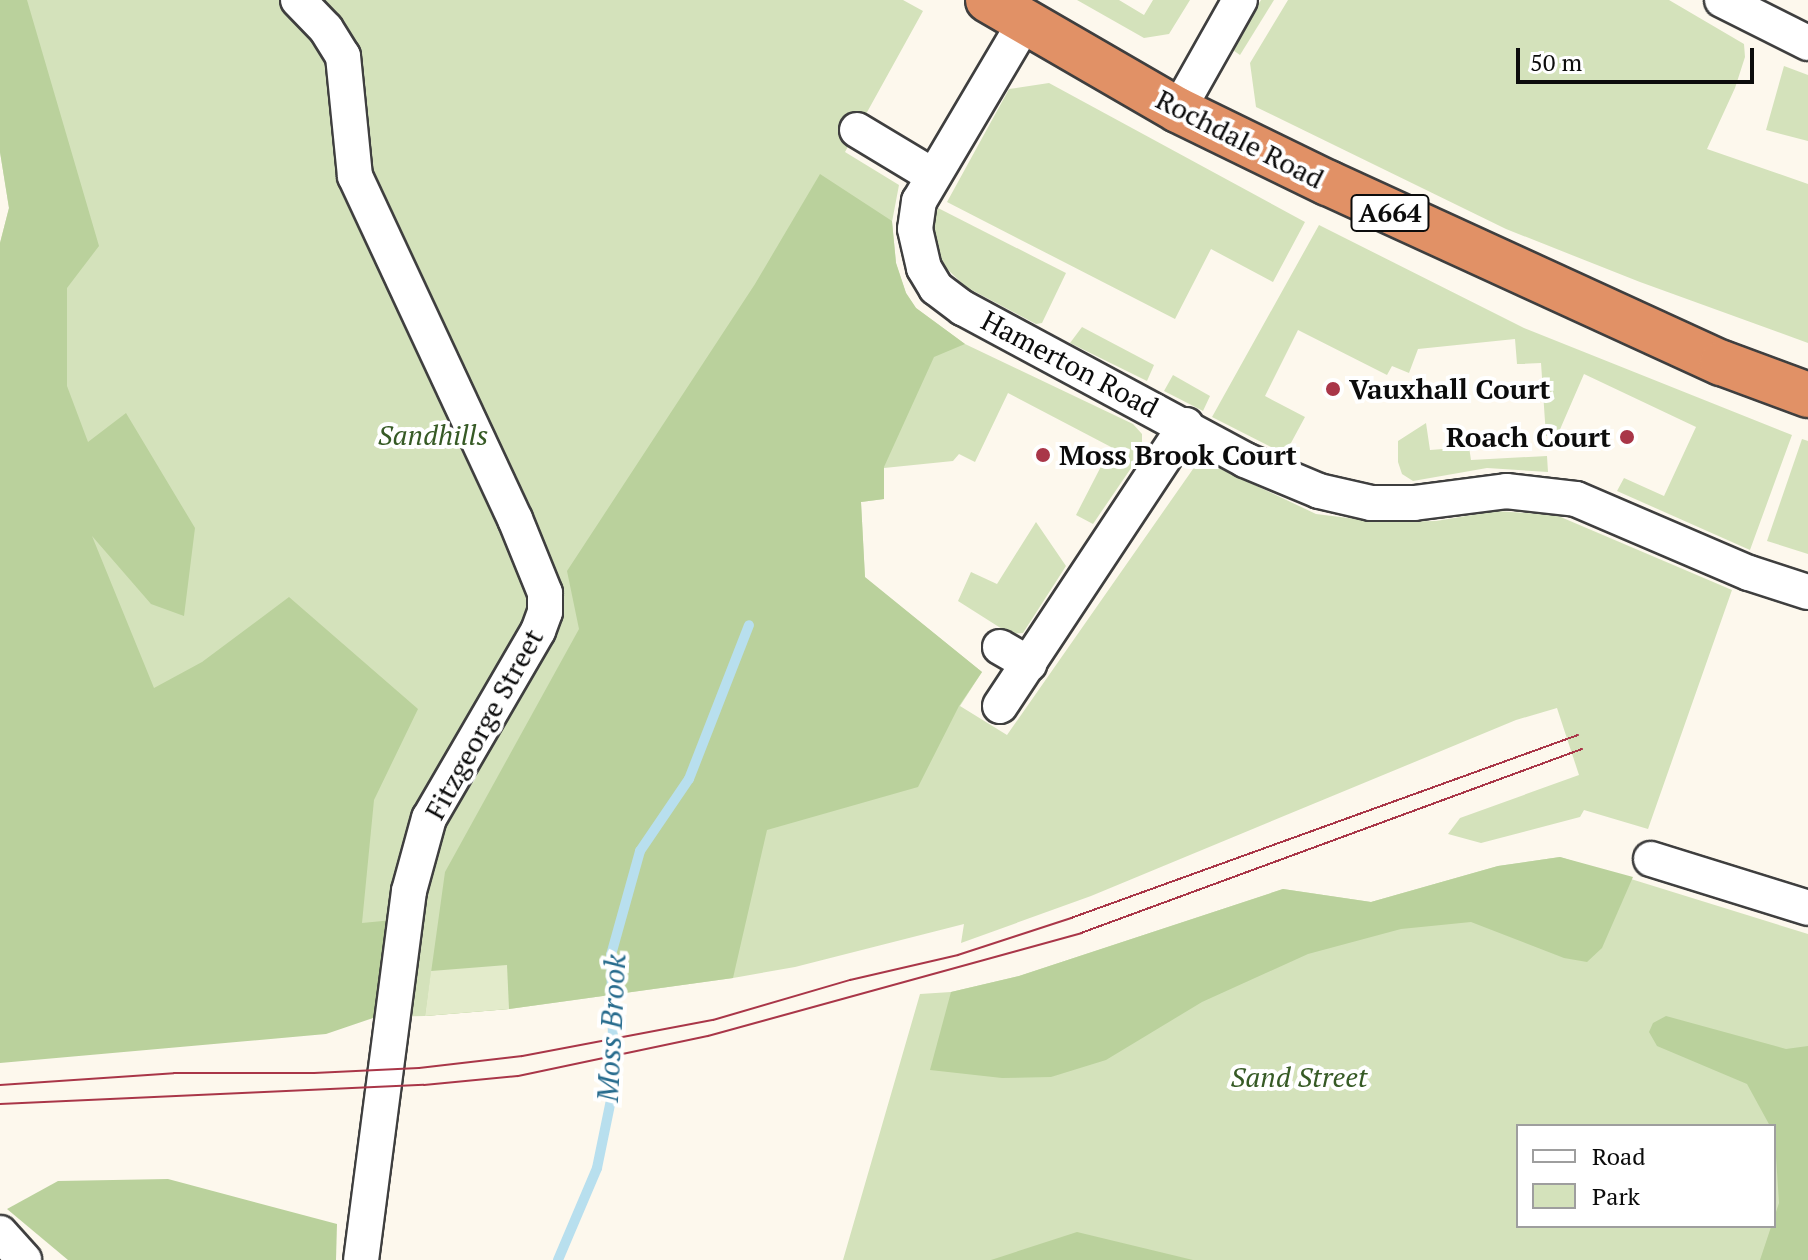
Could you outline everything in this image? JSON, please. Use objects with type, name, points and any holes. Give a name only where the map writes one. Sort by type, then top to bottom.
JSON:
[{"type":"highway","name":"Rochdale Road","points":[[988,0],[1178,110],[1589,305],[1722,363],[1808,395]]},
{"type":"street","name":"Fitzgeorge Street","points":[[298,0],[326,29],[343,56],[355,176],[515,519],[545,593],[545,612],[538,631],[429,818],[409,891],[361,1260]]},
{"type":"street","points":[[1178,110],[1240,0]]},
{"type":"street","points":[[1722,0],[1808,43]]},
{"type":"street","name":"Hamerton Road","points":[[1025,22],[919,201],[915,229],[917,249],[936,288],[963,308],[1186,425],[1245,460],[1319,491],[1371,503],[1414,503],[1506,491],[1576,499],[1749,573],[1808,592]]},
{"type":"street","points":[[857,130],[932,175]]},
{"type":"street","points":[[1000,706],[1186,425]]},
{"type":"street","points":[[1000,647],[1029,664]]},
{"type":"street","points":[[1651,859],[1808,908]]},
{"type":"street","points":[[0,1233],[24,1260]]},
{"type":"green space","name":"Sandhills","points":[[0,0],[903,0],[923,11],[845,152],[899,185],[892,222],[896,263],[906,293],[916,308],[965,344],[1133,424],[1142,434],[1142,452],[1093,524],[1076,515],[1111,447],[1008,393],[975,462],[959,454],[953,461],[884,468],[884,499],[861,502],[865,578],[982,672],[960,706],[1007,735],[1200,459],[1316,514],[1381,522],[1436,521],[1496,511],[1556,515],[1732,590],[1648,829],[1584,810],[1580,817],[1481,843],[1448,834],[1460,818],[1579,775],[1557,708],[1516,720],[1091,896],[961,943],[964,924],[795,967],[733,978],[509,1009],[425,1016],[376,1017],[0,970],[0,243],[9,208],[0,152]]},
{"type":"green space","points":[[0,0],[27,0],[99,246],[67,288],[67,386],[88,442],[126,413],[195,528],[184,616],[151,604],[92,536],[154,688],[202,662],[289,597],[418,709],[374,800],[362,923],[393,920],[376,1017],[326,1034],[0,1063],[0,243],[9,208],[0,152]]},
{"type":"green space","points":[[1077,0],[1119,0],[1144,15],[1153,0],[1190,0],[1169,34],[1144,38]]},
{"type":"green space","points":[[1261,0],[1274,0],[1240,55],[1230,48]]},
{"type":"green space","points":[[1288,0],[1669,0],[1744,44],[1745,57],[1735,88],[1707,149],[1808,184],[1808,343],[1506,229],[1256,107],[1250,63]]},
{"type":"green space","points":[[1784,66],[1808,75],[1808,141],[1766,130]]},
{"type":"green space","points":[[1049,83],[1305,222],[1273,282],[1211,249],[1175,319],[947,202],[1009,89]]},
{"type":"green space","points":[[820,174],[892,221],[896,263],[906,293],[916,308],[965,344],[934,357],[884,467],[884,499],[861,502],[865,577],[982,672],[959,706],[918,787],[767,830],[733,978],[509,1009],[425,1016],[445,872],[579,629],[567,571],[755,284]]},
{"type":"green space","points":[[938,208],[1066,273],[1042,323],[1036,324],[966,287],[947,269],[935,252],[932,228]]},
{"type":"green space","points":[[1319,225],[1524,328],[1792,435],[1750,550],[1617,491],[1624,478],[1664,496],[1696,427],[1584,374],[1558,434],[1546,436],[1541,363],[1517,364],[1515,339],[1418,349],[1409,373],[1392,366],[1387,375],[1298,330],[1265,396],[1305,417],[1285,454],[1212,417]]},
{"type":"green space","points":[[1082,327],[1154,365],[1147,381],[1070,343]]},
{"type":"green space","points":[[1173,375],[1210,396],[1203,411],[1164,391]]},
{"type":"green space","points":[[1426,423],[1430,450],[1469,447],[1471,460],[1547,456],[1548,472],[1487,468],[1413,481],[1402,474],[1398,462],[1398,441]]},
{"type":"green space","points":[[1802,439],[1808,441],[1808,554],[1767,541]]},
{"type":"green space","points":[[1036,522],[1066,566],[1023,633],[1010,634],[958,601],[971,572],[997,584]]},
{"type":"green space","name":"Sand Street","points":[[1560,857],[1808,934],[1808,1260],[843,1260],[920,994],[951,992],[1019,976],[1283,889],[1371,902],[1498,866]]},
{"type":"green space","points":[[1560,857],[1633,877],[1602,948],[1587,962],[1564,958],[1471,922],[1401,929],[1308,954],[1202,1002],[1106,1060],[1051,1077],[1002,1078],[930,1070],[951,992],[1019,976],[1283,889],[1371,902],[1498,866]]},
{"type":"green space","points":[[507,965],[509,1009],[425,1016],[431,971]]},
{"type":"green space","points":[[1666,1016],[1786,1049],[1808,1046],[1808,1260],[1760,1260],[1771,1228],[1776,1228],[1779,1203],[1776,1124],[1769,1124],[1747,1084],[1657,1046],[1649,1032],[1653,1023]]},
{"type":"green space","points":[[168,1179],[337,1224],[336,1260],[68,1260],[7,1209],[58,1181]]},
{"type":"green space","points":[[1077,1232],[1193,1260],[991,1260]]},
{"type":"waterway","name":"Moss Brook","points":[[558,1260],[597,1168],[614,1085],[611,955],[640,851],[689,779],[749,625]]},
{"type":"tram line","points":[[0,1085],[174,1073],[314,1073],[419,1068],[522,1056],[713,1020],[850,980],[958,955],[1071,918],[1578,735]]},
{"type":"tram line","points":[[0,1104],[424,1085],[518,1076],[708,1036],[1081,933],[1582,749]]},
{"type":"place","name":"Vauxhall Court","points":[[1333,389]]},
{"type":"place","name":"Roach Court","points":[[1627,437]]},
{"type":"place","name":"Moss Brook Court","points":[[1043,455]]}]
